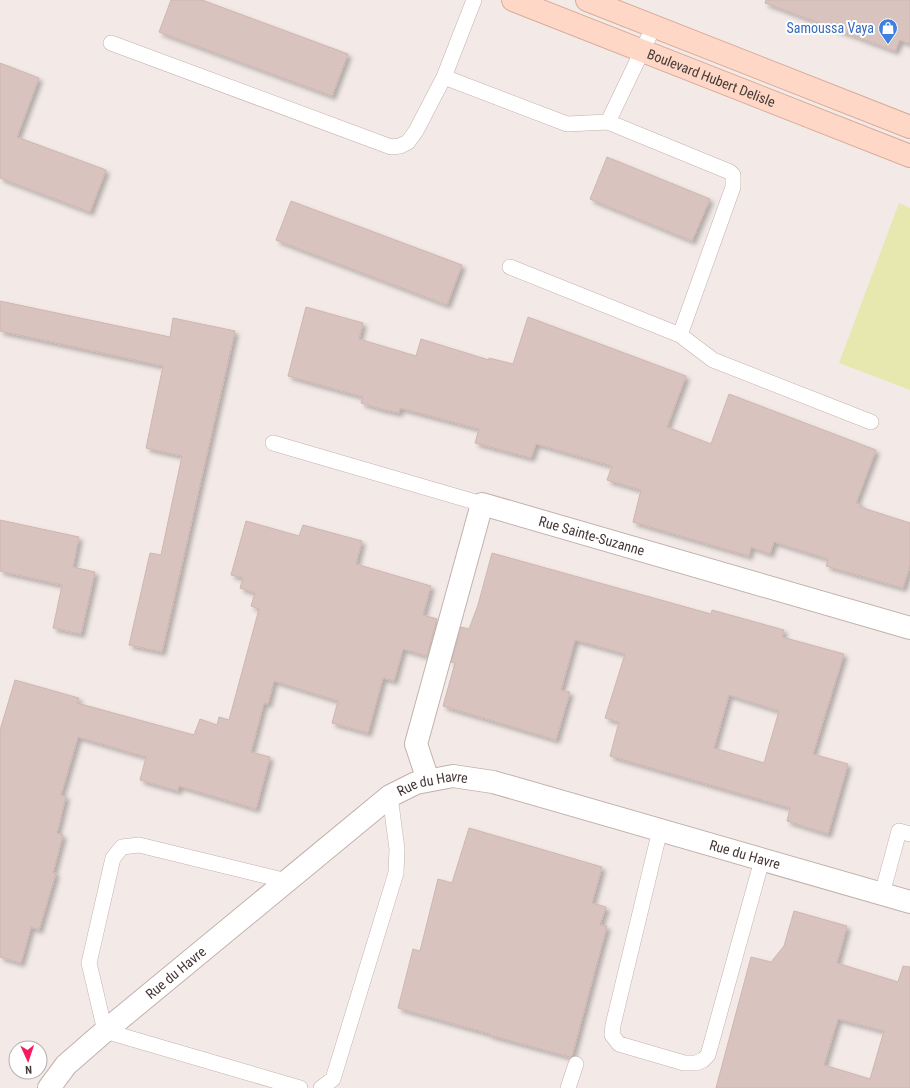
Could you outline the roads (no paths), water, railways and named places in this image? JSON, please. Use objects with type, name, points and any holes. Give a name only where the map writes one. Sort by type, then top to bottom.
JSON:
[{"type":"main road","name":"Boulevard Hubert Delisle","points":[[513,0],[910,156]]},
{"type":"main road","points":[[587,0],[910,127]]},
{"type":"street","name":"Rue Sainte-Suzanne","points":[[482,504],[910,628]]},
{"type":"street","points":[[428,780],[416,744],[482,504]]},
{"type":"street","name":"Rue du Havre","points":[[49,1088],[66,1066],[105,1031],[390,796],[416,782],[453,776],[493,782],[910,902]]},
{"type":"lane","points":[[111,43],[391,147],[400,146],[408,142],[416,131],[444,77],[474,0]]},
{"type":"lane","points":[[608,122],[654,26]]},
{"type":"lane","points":[[444,77],[567,124],[608,122],[730,172],[733,175],[734,186],[680,336]]},
{"type":"lane","points":[[510,267],[680,336],[713,360],[871,422]]},
{"type":"lane","name":"Rue Sainte-Suzanne","points":[[273,444],[482,504]]},
{"type":"lane","points":[[321,1088],[333,1079],[396,873],[397,849],[390,796]]},
{"type":"lane","points":[[660,830],[613,1025],[612,1035],[620,1044],[684,1063],[696,1063],[703,1060],[708,1055],[762,860]]},
{"type":"lane","points":[[882,894],[899,831],[910,834]]},
{"type":"lane","points":[[287,881],[139,845],[122,848],[113,858],[89,963],[105,1031],[300,1088]]},
{"type":"lane","points":[[568,1088],[576,1064]]},
{"type":"place","name":"Samoussa Vaya","points":[[888,45]]}]
